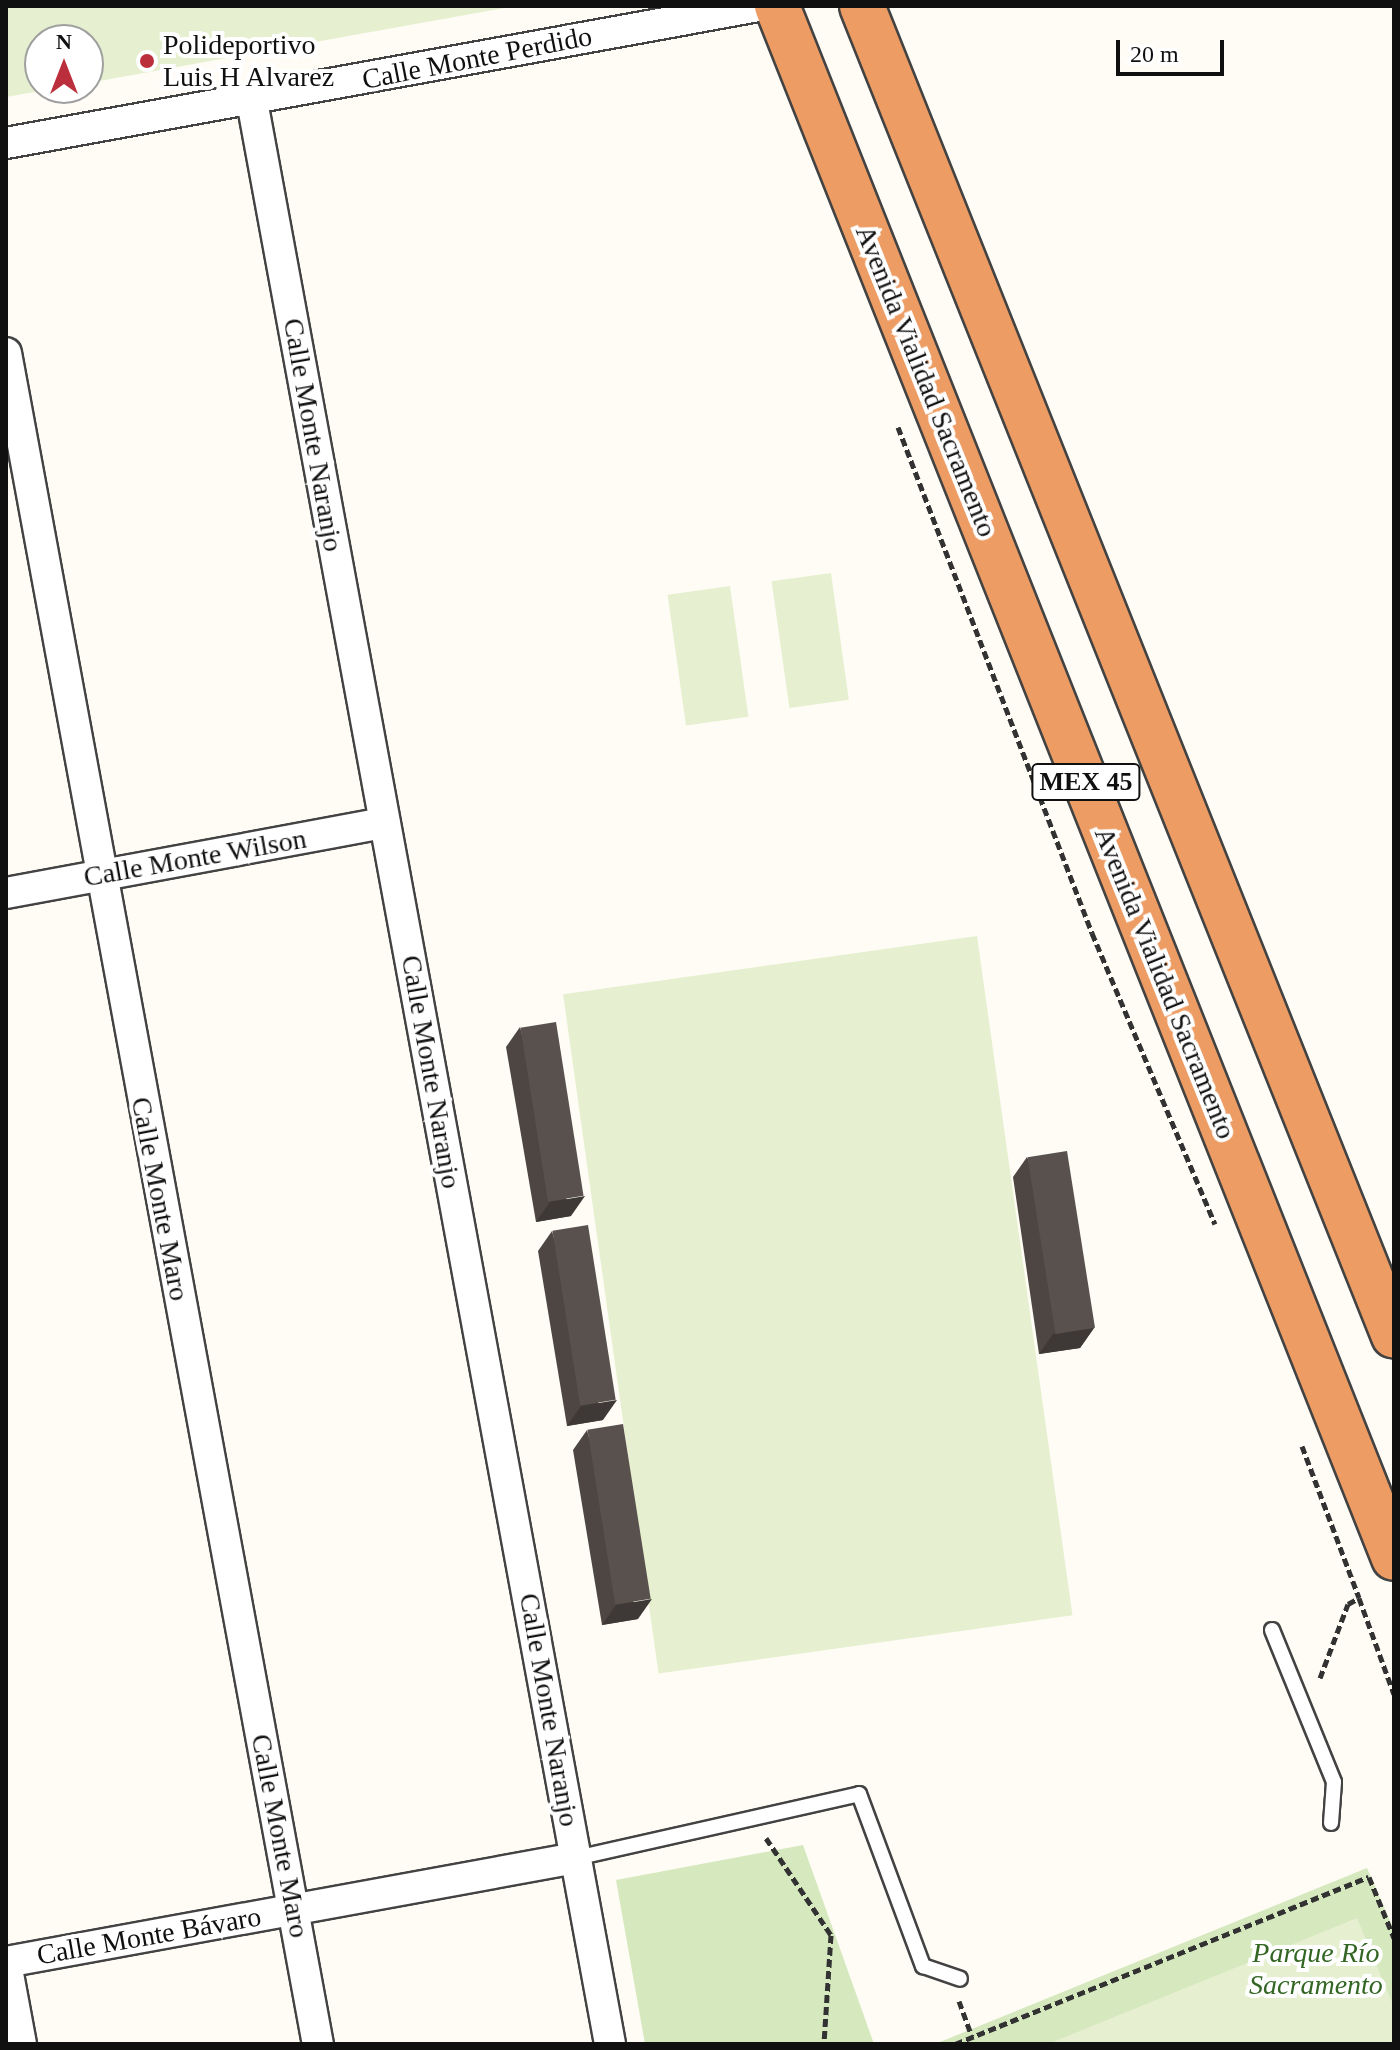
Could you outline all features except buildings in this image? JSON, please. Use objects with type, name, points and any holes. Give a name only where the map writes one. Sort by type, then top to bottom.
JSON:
[{"type":"highway","name":"Avenida Vialidad Sacramento","points":[[777,6],[1394,1558]]},
{"type":"highway","name":"MEX 45","points":[[862,6],[1394,1336]]},
{"type":"street","name":"Calle Monte Perdido","points":[[6,143],[252,101],[758,6]]},
{"type":"street","name":"Calle Monte Naranjo","points":[[252,101],[610,2044]]},
{"type":"street","name":"Calle Monte Maro","points":[[6,353],[99,876],[318,2044]]},
{"type":"street","name":"Calle Monte Wilson","points":[[6,893],[385,823]]},
{"type":"street","name":"Calle Monte Bávaro","points":[[6,1962],[576,1858]]},
{"type":"street","points":[[6,1962],[21,2044]]},
{"type":"lane","points":[[1272,1630],[1334,1782],[1331,1823]]},
{"type":"lane","points":[[576,1858],[859,1794],[923,1966],[960,1979]]},
{"type":"path","points":[[896,423],[1092,933],[1220,1237]]},
{"type":"path","points":[[1300,1440],[1394,1694]]},
{"type":"path","points":[[1306,1715],[1348,1604],[1359,1598]]},
{"type":"path","points":[[751,1818],[831,1935],[824,2044]]},
{"type":"path","points":[[955,2044],[1369,1877],[1394,1938]]},
{"type":"path","points":[[960,1979],[959,2006],[972,2037]]},
{"type":"green space","name":"Polideportivo Luis H Alvarez","points":[[6,6],[515,6],[104,80],[104,24],[24,24],[24,94],[6,97]]},
{"type":"green space","points":[[831,573],[849,700],[789,708],[772,581]]},
{"type":"green space","points":[[730,586],[748,717],[686,725],[668,595]]},
{"type":"green space","points":[[977,936],[1072,1615],[659,1673],[563,994]]},
{"type":"green space","points":[[803,1845],[874,2044],[645,2044],[616,1880]]},
{"type":"green space","name":"Parque Río Sacramento","points":[[1367,1868],[1394,1930],[1394,2044],[935,2044]]},
{"type":"green space","points":[[1357,1918],[1394,2007],[1394,2044],[1048,2044]]},
{"type":"place","name":"Polideportivo Luis H Alvarez","points":[[147,61]]}]
